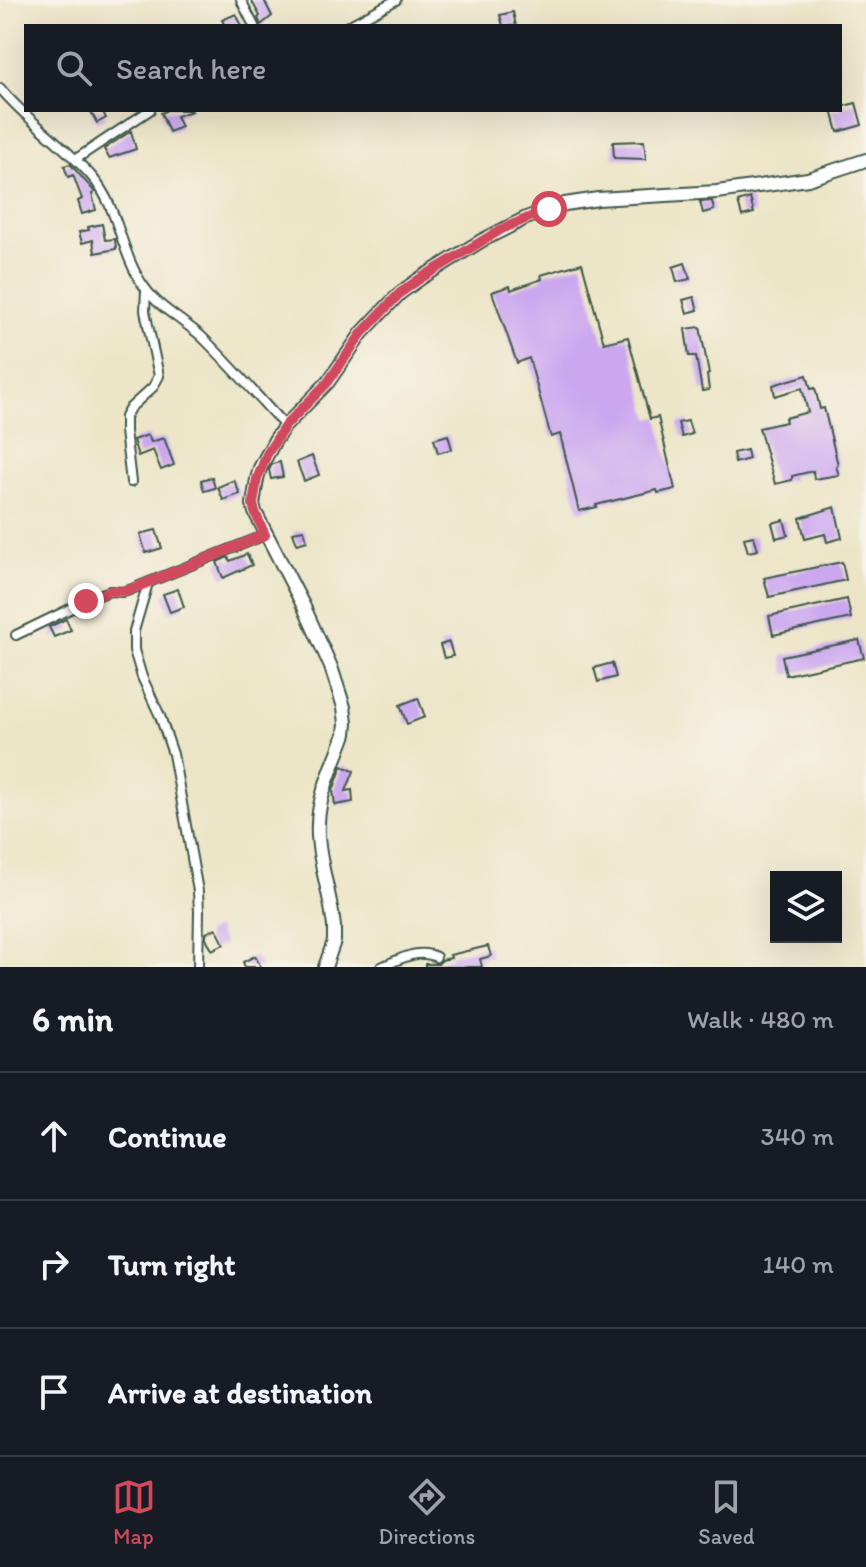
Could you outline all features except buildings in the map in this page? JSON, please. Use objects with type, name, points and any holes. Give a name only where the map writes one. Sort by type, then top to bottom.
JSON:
[{"type":"street","points":[[241,0],[253,24]]},
{"type":"street","points":[[352,24],[396,0]]},
{"type":"street","points":[[0,88],[91,175],[107,198],[129,262],[146,290],[204,340],[285,426]]},
{"type":"street","points":[[76,159],[147,112]]},
{"type":"street","points":[[325,967],[334,941],[334,927],[318,824],[323,795],[346,723],[331,667],[299,596],[255,512],[255,490],[260,468],[285,426],[328,382],[362,333],[400,293],[481,241],[526,218],[582,201],[717,192],[808,179],[866,160]]},
{"type":"street","points":[[131,482],[125,417],[130,408],[156,384],[159,376],[145,311],[146,290]]},
{"type":"street","points":[[16,635],[99,595],[124,592],[265,535]]},
{"type":"street","points":[[148,583],[133,641],[142,677],[173,754],[198,891],[198,967]]},
{"type":"street","points":[[381,967],[418,953],[436,957]]},
{"type":"route","points":[[86,601],[110,591],[127,591],[265,535],[253,504],[260,468],[267,454],[285,426],[328,382],[382,310],[421,278],[502,229],[549,209]]}]
